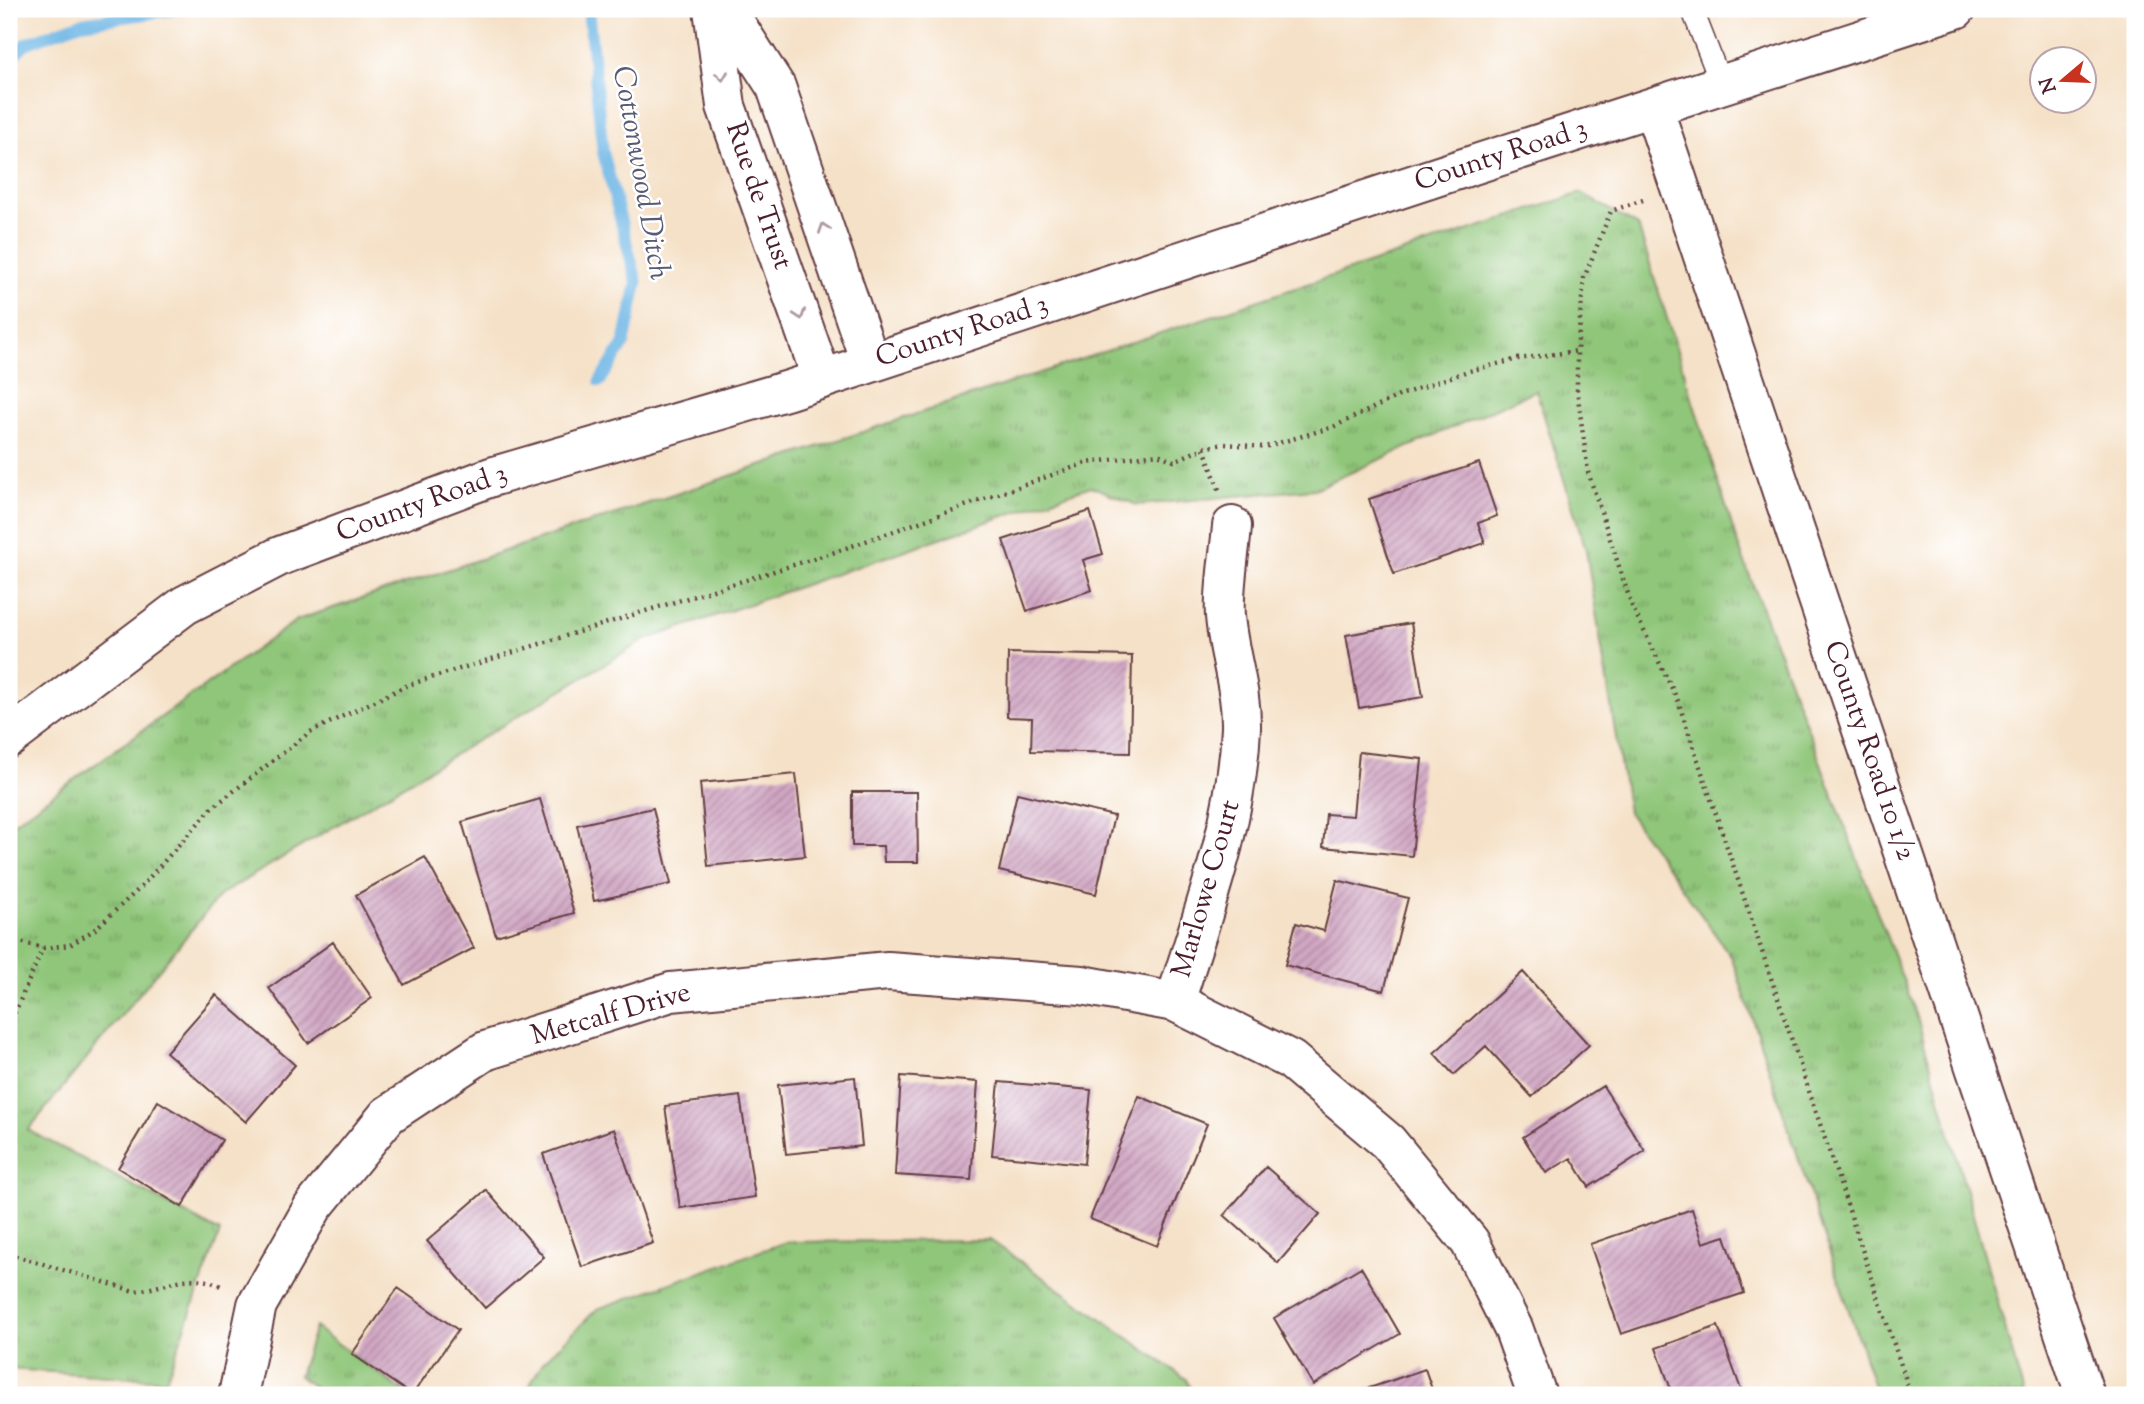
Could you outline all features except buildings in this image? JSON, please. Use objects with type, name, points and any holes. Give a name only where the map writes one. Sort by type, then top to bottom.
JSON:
[{"type":"street","name":"Rue de Trust","points":[[713,9],[726,106],[822,379]]},
{"type":"street","name":"Rue de Trust","points":[[726,9],[776,87],[870,362]]},
{"type":"street","name":"County Road 3","points":[[9,738],[185,605],[280,556],[491,477],[822,379],[1956,9]]},
{"type":"street","name":"County Road 10 1/2","points":[[1653,107],[2085,1395]]},
{"type":"street","name":"Marlowe Court","points":[[1175,1002],[1223,853],[1237,779],[1241,724],[1239,691],[1225,616],[1232,526]]},
{"type":"street","name":"Metcalf Drive","points":[[238,1395],[257,1305],[313,1207],[388,1115],[485,1051],[671,992],[888,971],[1082,985],[1175,1002],[1291,1060],[1388,1142],[1470,1242],[1514,1330],[1537,1395]]},
{"type":"lane","points":[[1692,9],[1721,86]]},
{"type":"path","points":[[1680,187],[1611,211],[1584,278],[1577,351],[1577,390],[1588,472],[1632,606],[1678,701],[1911,1395]]},
{"type":"path","points":[[9,939],[43,948],[70,945],[94,930],[140,888],[212,808],[310,732],[408,685],[832,553],[1086,463],[1158,454],[1174,461],[1204,448],[1224,444],[1265,447],[1333,427],[1403,394],[1465,372],[1518,359],[1577,351]]},
{"type":"path","points":[[9,1026],[43,948]]},
{"type":"path","points":[[9,1254],[134,1291],[148,1290],[186,1279],[216,1283],[257,1305]]},
{"type":"green space","points":[[1581,193],[1638,226],[1738,545],[1916,1014],[2024,1395],[1877,1395],[1732,958],[1628,812],[1586,550],[1536,390],[1314,489],[1137,505],[1091,486],[645,640],[220,895],[28,1130],[220,1232],[166,1380],[9,1369],[9,826],[297,620]]},
{"type":"green space","points":[[990,1240],[1186,1379],[1193,1395],[524,1395],[543,1362],[597,1309],[786,1242]]},
{"type":"green space","points":[[315,1327],[408,1395],[324,1395],[299,1376]]},
{"type":"waterway","name":"Cottonwood Ditch","points":[[9,60],[25,44],[81,23],[180,9]]},
{"type":"waterway","name":"Cottonwood Ditch","points":[[588,9],[603,152],[637,283],[624,344],[600,381]]}]
